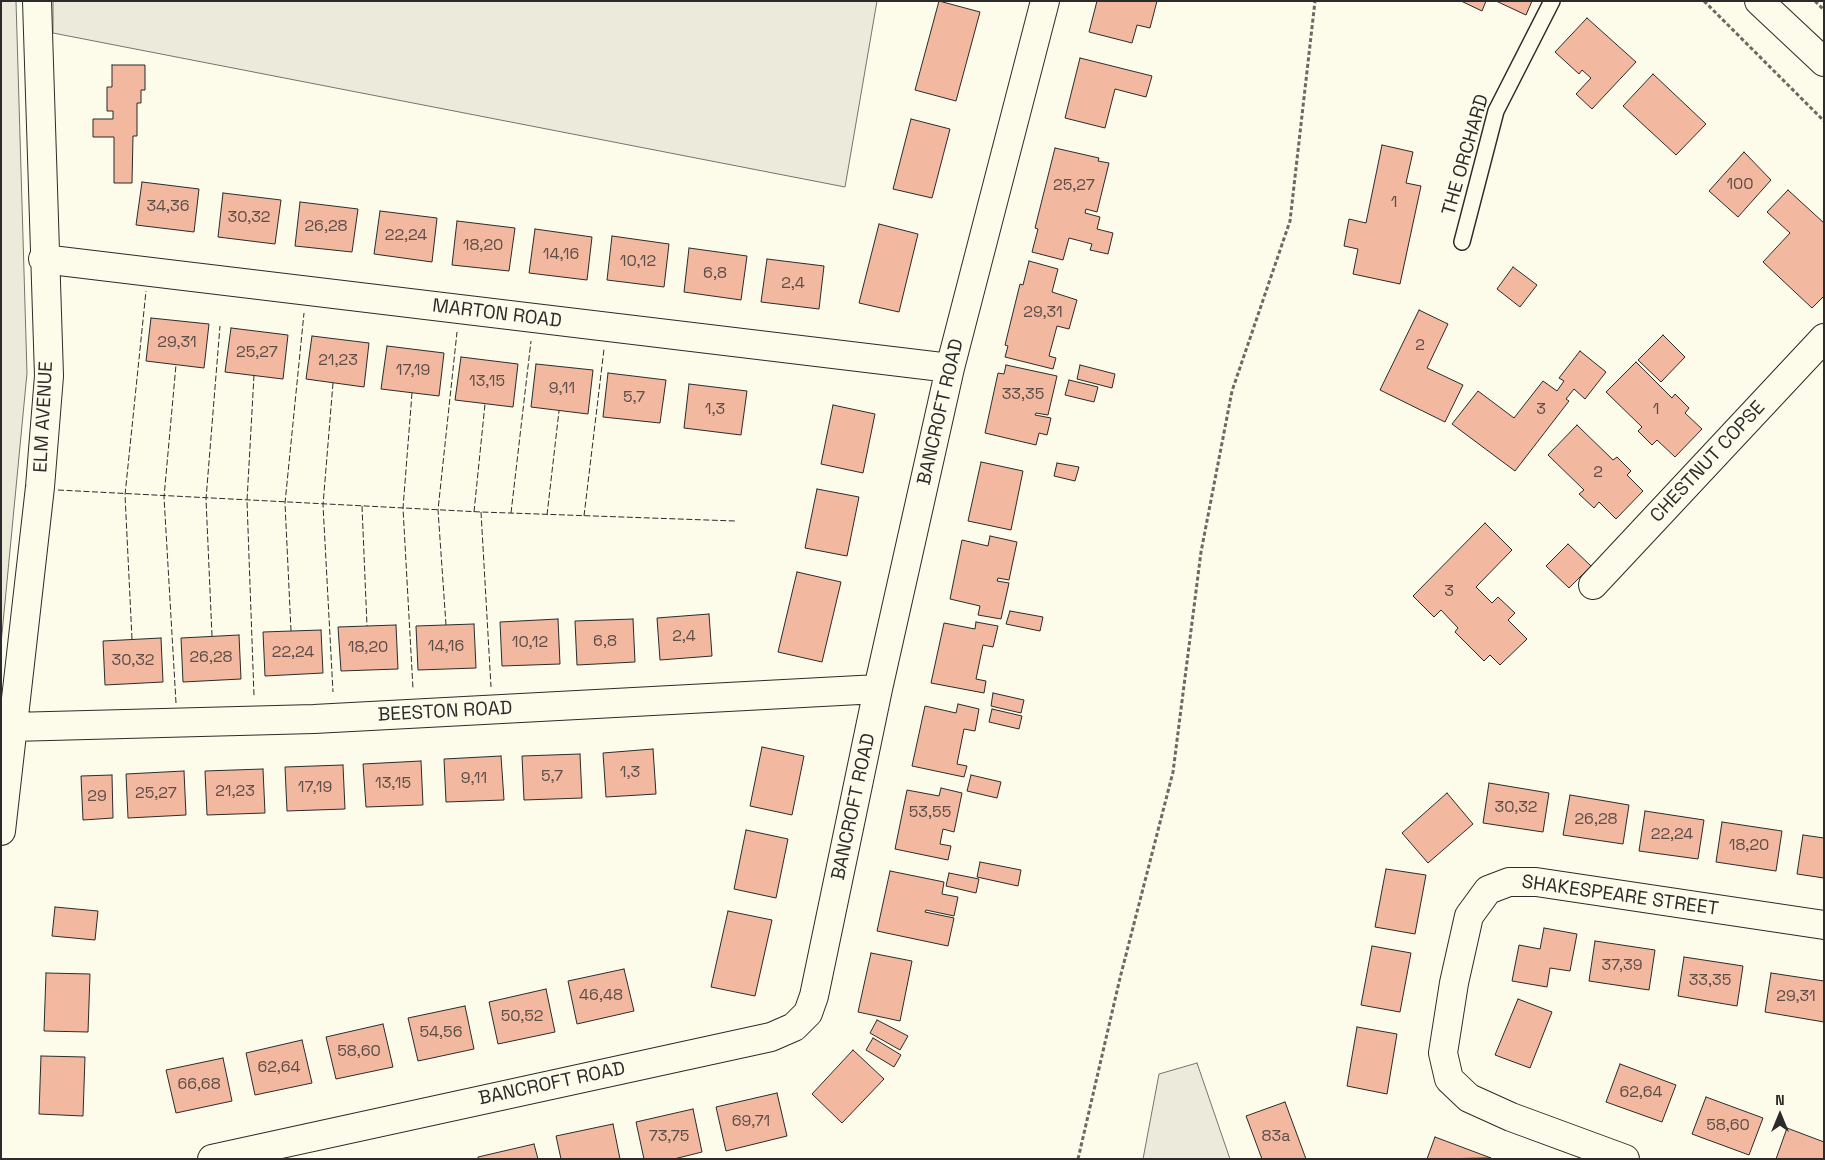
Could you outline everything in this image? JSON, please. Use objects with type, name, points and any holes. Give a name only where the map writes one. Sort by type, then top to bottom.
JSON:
[{"type":"street","name":"ELM AVENUE","points":[[1,831],[40,487],[48,376],[43,259],[37,1]]},
{"type":"street","name":"BANCROFT ROAD","points":[[212,1159],[771,1037],[794,1027],[808,1013],[814,996],[878,690],[950,368],[1045,1]]},
{"type":"street","points":[[1759,1],[1824,62]]},
{"type":"street","name":"MARTON ROAD","points":[[43,259],[950,368]]},
{"type":"street","name":"CHESTNUT COPSE","points":[[1593,585],[1824,338]]},
{"type":"street","name":"BEESTON ROAD","points":[[12,728],[314,719],[878,690]]},
{"type":"street","name":"SHAKESPEARE STREET","points":[[1625,1159],[1512,1117],[1469,1098],[1449,1079],[1443,1053],[1454,982],[1469,916],[1488,890],[1509,882],[1536,882],[1824,925]]},
{"type":"lane","name":"THE ORCHARD","points":[[1462,242],[1496,111],[1552,1]]},
{"type":"path","points":[[1078,1159],[1120,978],[1173,772],[1201,552],[1232,391],[1290,221],[1315,1]]},
{"type":"path","points":[[1704,1],[1824,121]]},
{"type":"path","points":[[1816,1],[1824,10]]},
{"type":"shaded area","points":[[1,1],[16,1],[27,373],[1,644]]},
{"type":"shaded area","points":[[53,1],[877,1],[845,187],[53,33]]},
{"type":"shaded area","points":[[1197,1063],[1230,1159],[1143,1159],[1159,1074]]},
{"type":"building","points":[[939,1],[980,12],[956,101],[915,90]]},
{"type":"building","points":[[1097,1],[1157,1],[1150,28],[1137,25],[1132,43],[1089,32]]},
{"type":"building","points":[[1461,1],[1486,1],[1482,11]]},
{"type":"building","points":[[1496,1],[1532,1],[1526,15]]},
{"type":"building","points":[[1587,18],[1636,62],[1592,109],[1576,94],[1591,78],[1582,70],[1579,74],[1555,52]]},
{"type":"building","points":[[1080,58],[1152,76],[1146,97],[1115,89],[1105,128],[1065,118]]},
{"type":"building","points":[[112,65],[145,65],[145,90],[141,90],[141,103],[137,103],[137,136],[133,136],[132,183],[114,183],[114,137],[93,137],[93,119],[113,119],[113,111],[107,111],[107,87],[112,87]]},
{"type":"building","points":[[1653,74],[1706,124],[1676,155],[1623,106]]},
{"type":"building","points":[[911,119],[950,129],[932,198],[893,189]]},
{"type":"building","points":[[1382,145],[1413,152],[1406,183],[1421,186],[1400,284],[1353,274],[1358,249],[1344,246],[1349,219],[1366,223]]},
{"type":"building","points":[[1055,148],[1099,158],[1098,161],[1109,163],[1097,212],[1086,209],[1085,213],[1100,217],[1097,229],[1113,233],[1108,254],[1090,250],[1092,244],[1069,238],[1063,260],[1032,252],[1038,229],[1035,228]]},
{"type":"building","points":[[1744,152],[1771,180],[1738,217],[1709,191]]},
{"type":"building","points":[[142,182],[199,189],[194,232],[136,225]]},
{"type":"building","points":[[1788,190],[1824,223],[1824,296],[1812,308],[1763,262],[1790,233],[1767,212]]},
{"type":"building","points":[[223,193],[281,200],[275,244],[218,237]]},
{"type":"building","points":[[300,202],[358,209],[352,252],[295,246]]},
{"type":"building","points":[[380,211],[437,218],[432,262],[374,254]]},
{"type":"building","points":[[457,221],[515,228],[509,271],[452,265]]},
{"type":"building","points":[[879,224],[918,234],[899,312],[859,303]]},
{"type":"building","points":[[535,229],[592,237],[587,280],[529,273]]},
{"type":"building","points":[[612,236],[669,244],[664,287],[607,280]]},
{"type":"building","points":[[689,248],[747,256],[741,300],[684,292]]},
{"type":"building","points":[[767,259],[824,266],[819,309],[761,302]]},
{"type":"building","points":[[1029,261],[1058,269],[1052,292],[1077,300],[1069,329],[1057,326],[1049,356],[1056,358],[1053,369],[1005,357],[1008,346],[1005,345],[1020,284],[1023,285]]},
{"type":"building","points":[[1513,267],[1537,285],[1520,307],[1497,289]]},
{"type":"building","points":[[1419,310],[1448,324],[1427,368],[1463,385],[1445,422],[1380,390]]},
{"type":"building","points":[[151,318],[209,324],[204,368],[146,361]]},
{"type":"building","points":[[231,328],[288,335],[283,379],[225,372]]},
{"type":"building","points":[[1663,335],[1685,357],[1661,382],[1638,360]]},
{"type":"building","points":[[312,336],[369,343],[364,387],[306,379]]},
{"type":"building","points":[[387,346],[444,353],[439,396],[381,389]]},
{"type":"building","points":[[1580,351],[1606,372],[1585,399],[1574,389],[1566,399],[1569,401],[1515,471],[1452,424],[1478,391],[1514,418],[1543,381],[1557,391],[1564,381],[1559,378]]},
{"type":"building","points":[[461,357],[518,364],[513,407],[455,400]]},
{"type":"building","points":[[1636,362],[1672,398],[1675,394],[1689,408],[1685,413],[1702,429],[1675,457],[1657,440],[1652,445],[1638,431],[1642,427],[1606,392]]},
{"type":"building","points":[[536,364],[593,370],[588,414],[531,407]]},
{"type":"building","points":[[1006,365],[1057,376],[1048,415],[1036,413],[1035,415],[1051,418],[1047,435],[1039,433],[1036,445],[985,433],[998,373],[1004,374]]},
{"type":"building","points":[[1080,365],[1115,374],[1112,388],[1077,379]]},
{"type":"building","points":[[608,373],[666,380],[660,423],[603,417]]},
{"type":"building","points":[[1069,380],[1098,387],[1094,402],[1065,395]]},
{"type":"building","points":[[689,384],[747,391],[741,435],[684,428]]},
{"type":"building","points":[[833,405],[875,414],[863,473],[821,464]]},
{"type":"building","points":[[1577,425],[1613,460],[1617,457],[1631,471],[1627,475],[1643,491],[1616,519],[1599,502],[1594,508],[1579,494],[1584,490],[1548,455]]},
{"type":"building","points":[[981,462],[1023,471],[1011,530],[968,521]]},
{"type":"building","points":[[1057,463],[1079,467],[1075,481],[1054,476]]},
{"type":"building","points":[[817,489],[859,497],[847,556],[805,548]]},
{"type":"building","points":[[1485,523],[1512,550],[1476,587],[1492,603],[1498,597],[1515,613],[1508,620],[1527,639],[1500,665],[1490,655],[1484,661],[1455,632],[1458,628],[1441,610],[1434,617],[1413,596]]},
{"type":"building","points":[[990,536],[1017,542],[1009,580],[998,578],[997,581],[1009,583],[1001,619],[978,615],[980,606],[950,599],[962,540],[988,546]]},
{"type":"building","points":[[1568,544],[1591,566],[1569,588],[1546,566]]},
{"type":"building","points":[[797,572],[841,582],[822,662],[778,652]]},
{"type":"building","points":[[1010,611],[1043,617],[1040,631],[1006,624]]},
{"type":"building","points":[[709,614],[712,656],[660,660],[657,618]]},
{"type":"building","points":[[558,619],[560,664],[502,666],[500,622]]},
{"type":"building","points":[[633,619],[635,662],[577,665],[575,621]]},
{"type":"building","points":[[976,622],[998,626],[993,647],[983,645],[976,679],[986,681],[984,693],[931,683],[944,623],[975,629]]},
{"type":"building","points":[[474,624],[476,668],[418,670],[416,626]]},
{"type":"building","points":[[396,625],[398,669],[341,671],[338,627]]},
{"type":"building","points":[[321,630],[323,673],[265,676],[263,632]]},
{"type":"building","points":[[239,635],[241,679],[183,682],[181,638]]},
{"type":"building","points":[[161,638],[163,682],[105,685],[103,641]]},
{"type":"building","points":[[993,693],[1024,700],[1021,713],[991,706]]},
{"type":"building","points":[[958,704],[979,709],[975,731],[964,729],[957,764],[967,766],[964,777],[912,766],[925,706],[956,713]]},
{"type":"building","points":[[992,709],[1022,716],[1019,729],[989,722]]},
{"type":"building","points":[[762,747],[804,756],[792,815],[750,806]]},
{"type":"building","points":[[653,749],[656,794],[606,797],[603,753]]},
{"type":"building","points":[[580,754],[582,798],[524,800],[522,756]]},
{"type":"building","points":[[501,756],[504,800],[446,802],[444,759]]},
{"type":"building","points":[[421,761],[423,805],[366,807],[363,764]]},
{"type":"building","points":[[343,765],[345,809],[287,811],[285,767]]},
{"type":"building","points":[[263,769],[265,813],[207,815],[205,771]]},
{"type":"building","points":[[184,771],[186,815],[128,818],[126,774]]},
{"type":"building","points":[[112,775],[113,818],[83,820],[81,776]]},
{"type":"building","points":[[971,775],[1001,782],[997,798],[967,791]]},
{"type":"building","points":[[1489,783],[1549,793],[1543,832],[1483,823]]},
{"type":"building","points":[[941,788],[962,793],[954,832],[943,829],[940,844],[951,846],[948,860],[895,849],[907,790],[939,796]]},
{"type":"building","points":[[1447,793],[1473,824],[1428,863],[1402,833]]},
{"type":"building","points":[[1570,795],[1629,805],[1623,844],[1563,835]]},
{"type":"building","points":[[1645,811],[1704,820],[1698,859],[1639,851]]},
{"type":"building","points":[[1722,822],[1782,831],[1776,871],[1716,862]]},
{"type":"building","points":[[746,830],[788,839],[776,898],[734,889]]},
{"type":"building","points":[[1803,835],[1824,838],[1824,878],[1797,874]]},
{"type":"building","points":[[980,862],[1021,870],[1018,886],[977,877]]},
{"type":"building","points":[[1386,869],[1426,875],[1415,934],[1375,927]]},
{"type":"building","points":[[890,871],[944,882],[942,894],[958,897],[954,916],[926,910],[925,912],[954,918],[948,946],[877,931]]},
{"type":"building","points":[[949,873],[979,879],[976,893],[946,886]]},
{"type":"building","points":[[55,907],[98,911],[95,940],[52,936]]},
{"type":"building","points":[[728,911],[772,920],[755,996],[711,987]]},
{"type":"building","points":[[1544,928],[1577,934],[1570,971],[1550,968],[1547,987],[1512,981],[1519,945],[1540,949]]},
{"type":"building","points":[[1595,941],[1655,950],[1649,990],[1589,981]]},
{"type":"building","points":[[1372,946],[1411,953],[1400,1012],[1361,1005]]},
{"type":"building","points":[[871,953],[912,961],[900,1021],[858,1012]]},
{"type":"building","points":[[1684,957],[1743,966],[1737,1006],[1678,996]]},
{"type":"building","points":[[624,969],[634,1011],[577,1024],[568,981]]},
{"type":"building","points":[[46,973],[90,974],[88,1032],[44,1031]]},
{"type":"building","points":[[1771,973],[1824,981],[1824,1022],[1765,1012]]},
{"type":"building","points":[[546,989],[555,1032],[498,1044],[489,1002]]},
{"type":"building","points":[[1518,999],[1552,1012],[1530,1068],[1495,1055]]},
{"type":"building","points":[[465,1006],[474,1049],[418,1061],[408,1018]]},
{"type":"building","points":[[877,1020],[908,1036],[900,1050],[870,1033]]},
{"type":"building","points":[[383,1024],[393,1067],[336,1079],[326,1037]]},
{"type":"building","points":[[1357,1027],[1397,1034],[1387,1094],[1347,1086]]},
{"type":"building","points":[[873,1038],[901,1055],[894,1067],[866,1050]]},
{"type":"building","points":[[302,1040],[312,1083],[255,1095],[246,1053]]},
{"type":"building","points":[[853,1050],[884,1079],[842,1123],[812,1094]]},
{"type":"building","points":[[41,1056],[85,1057],[83,1116],[39,1114]]},
{"type":"building","points":[[223,1058],[232,1101],[176,1113],[166,1070]]},
{"type":"building","points":[[1620,1064],[1676,1085],[1662,1122],[1606,1102]]},
{"type":"building","points":[[777,1093],[787,1136],[726,1151],[716,1107]]},
{"type":"building","points":[[1706,1097],[1763,1118],[1749,1155],[1692,1134]]},
{"type":"building","points":[[1285,1102],[1306,1159],[1262,1159],[1246,1116]]},
{"type":"building","points":[[693,1109],[702,1152],[674,1159],[644,1159],[636,1122]]},
{"type":"building","points":[[613,1124],[620,1159],[561,1159],[556,1136]]},
{"type":"building","points":[[1787,1128],[1824,1142],[1824,1159],[1776,1159]]},
{"type":"building","points":[[1435,1137],[1491,1158],[1427,1159]]},
{"type":"building","points":[[534,1144],[538,1159],[478,1159],[478,1157]]},
{"type":"fence","points":[[132,639],[125,495],[146,291]]},
{"type":"fence","points":[[291,631],[285,503],[304,313]]},
{"type":"fence","points":[[212,636],[206,499],[220,326]]},
{"type":"fence","points":[[446,625],[438,510],[457,332]]},
{"type":"fence","points":[[511,513],[531,341]]},
{"type":"fence","points":[[584,516],[604,349]]},
{"type":"fence","points":[[176,365],[164,497],[176,703]]},
{"type":"fence","points":[[254,375],[247,501],[254,696]]},
{"type":"fence","points":[[333,383],[323,505],[333,692]]},
{"type":"fence","points":[[412,393],[403,508],[413,689]]},
{"type":"fence","points":[[474,512],[485,404]]},
{"type":"fence","points":[[547,515],[559,411]]},
{"type":"fence","points":[[58,490],[481,512],[735,521]]},
{"type":"fence","points":[[362,506],[367,626]]},
{"type":"fence","points":[[481,512],[491,687]]}]
